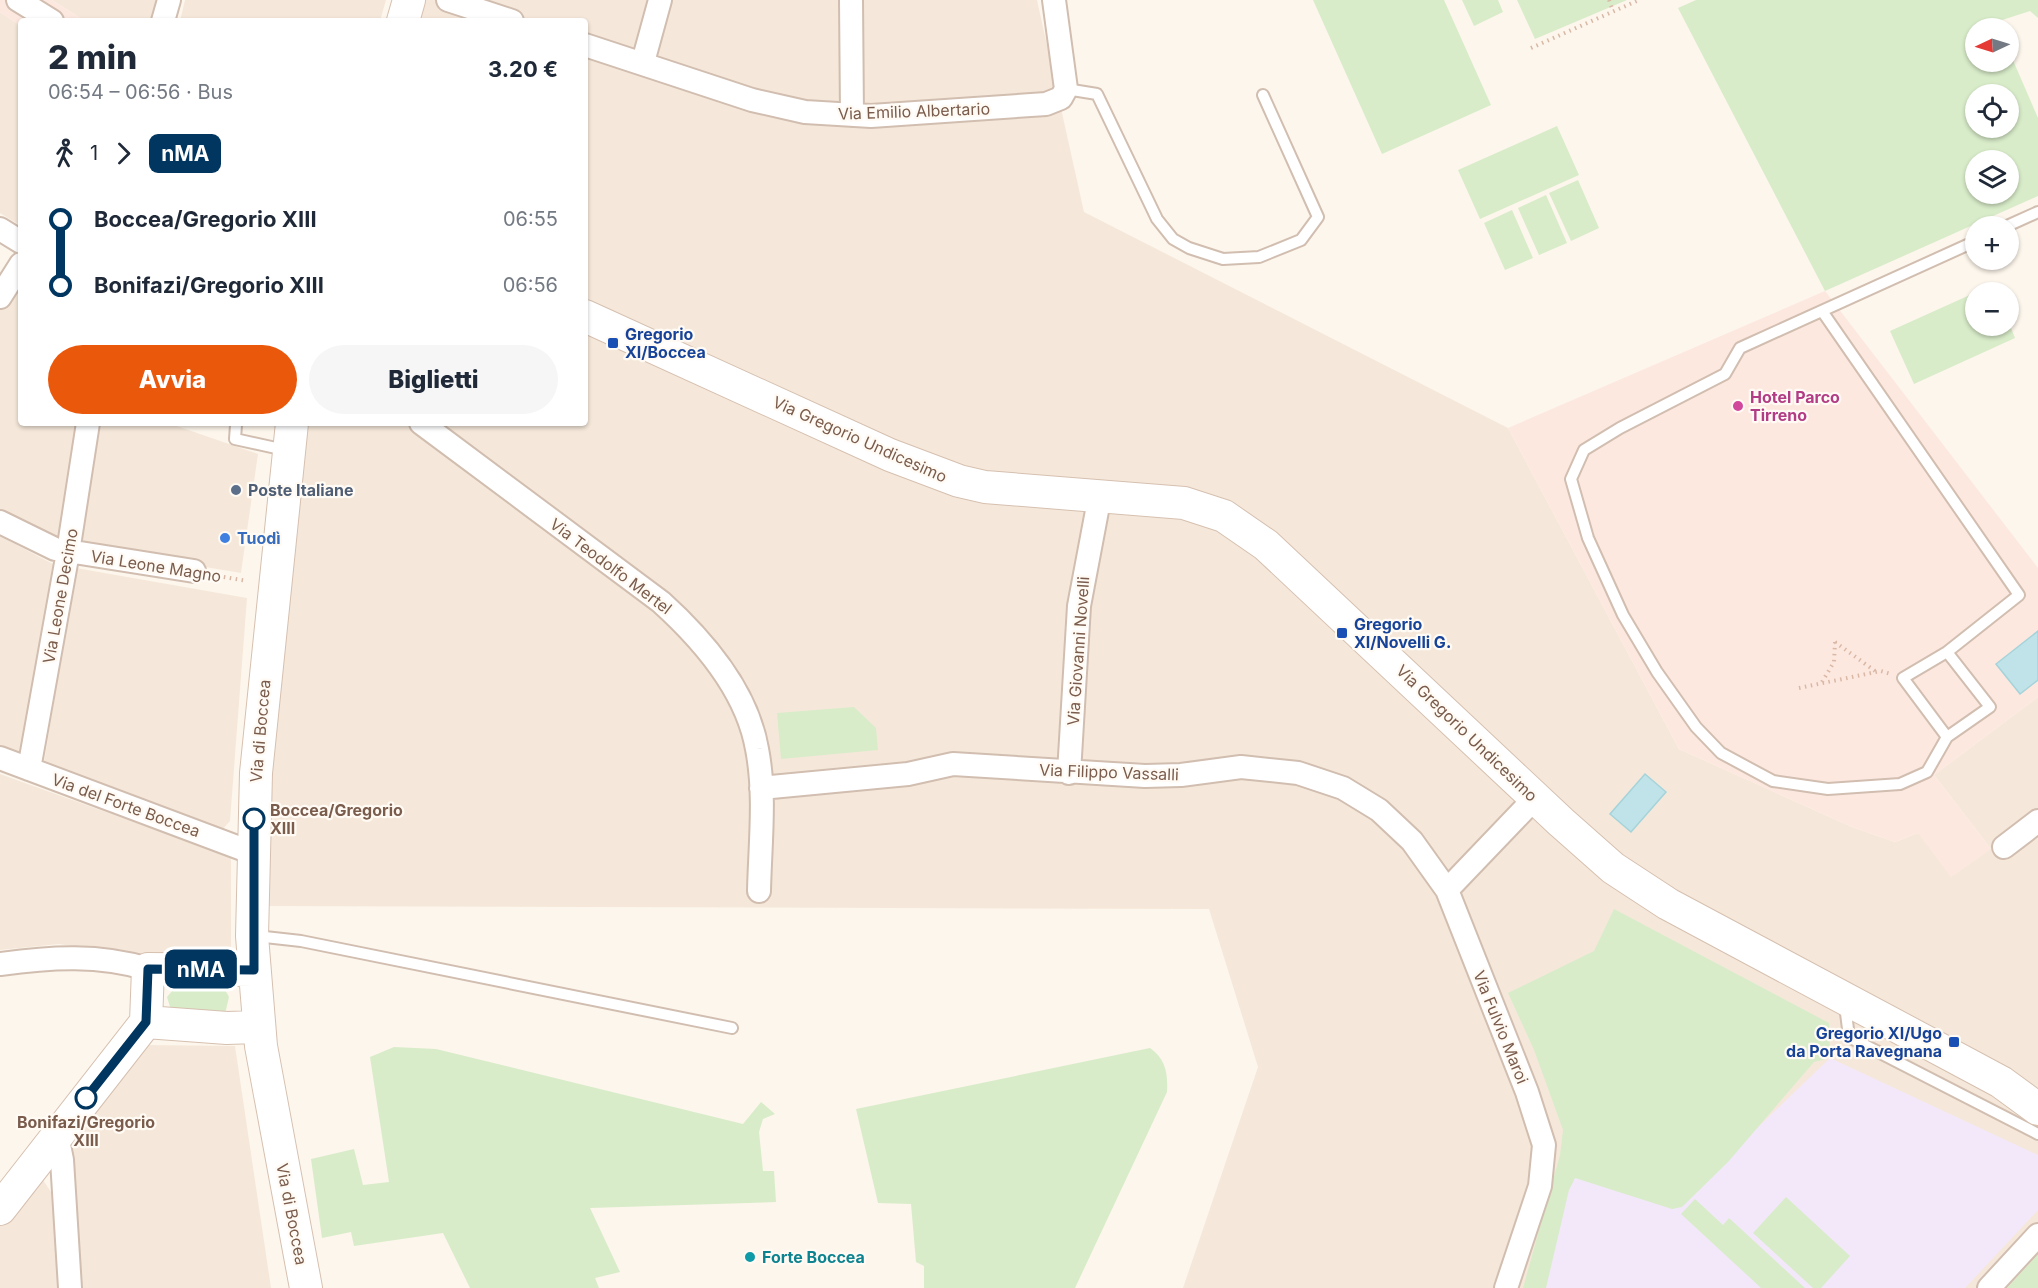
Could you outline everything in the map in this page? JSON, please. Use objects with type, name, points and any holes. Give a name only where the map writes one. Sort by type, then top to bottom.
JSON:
[{"type":"street","points":[[18,0],[47,18]]},
{"type":"street","points":[[164,18],[169,0]]},
{"type":"street","points":[[404,18],[409,0]]},
{"type":"street","points":[[448,0],[503,18]]},
{"type":"street","points":[[644,63],[660,0]]},
{"type":"street","points":[[851,0],[852,116]]},
{"type":"street","points":[[1054,0],[1066,89]]},
{"type":"street","name":"Via Emilio Albertario","points":[[588,46],[769,105],[805,112],[852,116],[1046,104],[1060,99],[1066,89]]},
{"type":"street","points":[[0,229],[18,240]]},
{"type":"street","points":[[0,297],[18,269]]},
{"type":"street","name":"Via Gregorio Undicesimo","points":[[588,317],[890,454],[952,479],[985,487],[1184,503],[1224,516],[1246,530],[1359,631],[1535,798],[1613,868],[1647,892],[2001,1082],[2038,1109]]},
{"type":"street","name":"Via Leone Decimo","points":[[28,769],[68,552],[88,426]]},
{"type":"street","name":"Via Teodolfo Mertel","points":[[425,426],[661,602],[724,672],[743,707],[757,746],[761,788],[759,891]]},
{"type":"street","name":"Via di Boccea","points":[[291,437],[256,774],[252,936],[259,1027],[306,1288]]},
{"type":"street","name":"Via Giovanni Novelli","points":[[1069,773],[1079,606],[1100,495]]},
{"type":"street","name":"Via Leone Magno","points":[[0,522],[32,540],[68,552],[194,571]]},
{"type":"street","name":"Via del Forte Boccea","points":[[0,758],[253,853]]},
{"type":"street","name":"Via Filippo Vassalli","points":[[761,788],[908,774],[953,764],[1069,773],[1180,775],[1256,766],[1317,778],[1357,795],[1396,825],[1426,859],[1447,890]]},
{"type":"street","points":[[1447,890],[1535,798]]},
{"type":"street","points":[[2004,847],[2038,821]]},
{"type":"street","name":"Via Fulvio Maroi","points":[[1447,890],[1527,1092],[1544,1145],[1540,1186],[1506,1288]]},
{"type":"street","points":[[0,964],[54,956],[120,960],[148,969],[254,970]]},
{"type":"street","points":[[0,1209],[146,1022],[148,969]]},
{"type":"street","points":[[146,1022],[227,1028],[259,1027]]},
{"type":"street","name":"Via Gregorio Undicesimo","points":[[2001,1082],[2038,1095]]},
{"type":"street","points":[[57,1135],[62,1160],[70,1288]]},
{"type":"street","points":[[1989,1288],[2038,1235]]},
{"type":"lane","points":[[1066,89],[1097,94],[1157,219],[1173,239],[1189,248],[1223,259],[1259,258],[1301,240],[1318,217],[1263,95]]},
{"type":"lane","points":[[2019,221],[2038,212]]},
{"type":"lane","points":[[1947,652],[1990,706],[1947,737],[1928,772],[1908,781],[1880,786],[1828,789],[1773,781],[1721,753],[1696,727],[1623,615],[1588,538],[1576,503],[1571,479],[1584,450],[1620,428],[1725,374],[1740,348],[1965,246]]},
{"type":"lane","points":[[1822,311],[2019,595],[1947,652],[1903,678],[1947,737]]},
{"type":"lane","points":[[236,426],[235,439],[291,437]]},
{"type":"lane","points":[[252,936],[301,941],[732,1029]]},
{"type":"lane","points":[[1844,998],[1849,1037],[2038,1134]]},
{"type":"path","points":[[1609,0],[1614,10]]},
{"type":"path","points":[[1531,48],[1639,0]]},
{"type":"path","name":"Via Leone Magno","points":[[194,571],[247,581]]},
{"type":"path","points":[[1821,683],[1830,673],[1834,662],[1835,642],[1867,667],[1903,678]]},
{"type":"path","points":[[1799,688],[1879,671]]},
{"type":"shaded area","points":[[0,0],[52,0],[80,18],[18,18],[18,24],[0,12]]},
{"type":"shaded area","points":[[52,0],[159,0],[154,18],[80,18]]},
{"type":"shaded area","points":[[185,0],[386,0],[381,18],[181,18]]},
{"type":"shaded area","points":[[409,0],[1037,0],[1084,212],[1508,428],[1679,749],[1852,827],[1895,842],[1918,833],[1991,849],[1934,775],[2038,697],[2038,1288],[1183,1288],[1258,1067],[1209,909],[252,906],[295,426],[588,426],[588,18],[404,18]]},
{"type":"shaded area","points":[[0,12],[18,24],[18,224],[0,213]]},
{"type":"shaded area","points":[[18,275],[18,426],[78,426],[59,541],[0,510],[0,305]]},
{"type":"shaded area","points":[[1825,291],[2038,568],[2038,697],[1934,775],[1991,849],[1951,877],[1918,833],[1895,842],[1852,827],[1679,749],[1508,428]]},
{"type":"shaded area","points":[[100,426],[177,426],[258,454],[241,573],[80,546]]},
{"type":"shaded area","points":[[0,536],[53,564],[21,756],[0,748]]},
{"type":"shaded area","points":[[76,568],[247,598],[230,821],[221,831],[44,762]]},
{"type":"shaded area","points":[[0,774],[231,857],[231,954],[124,955],[59,944],[0,950]]},
{"type":"shaded area","points":[[143,1045],[235,1046],[271,1288],[79,1288],[69,1136]]},
{"type":"shaded area","points":[[1830,1058],[2038,1155],[2038,1210],[1965,1288],[1530,1288],[1571,1172],[1673,1209]]},
{"type":"shaded area","points":[[41,1177],[53,1195],[59,1288],[0,1288],[0,1223]]},
{"type":"green space","points":[[1313,0],[1444,0],[1491,105],[1382,154]]},
{"type":"green space","points":[[1462,0],[1498,0],[1503,12],[1474,26]]},
{"type":"green space","points":[[1517,0],[1627,0],[1535,39]]},
{"type":"green space","points":[[1696,0],[2038,0],[2038,18],[2030,11],[2008,18],[1965,18],[1965,72],[2018,72],[2038,118],[2038,196],[1993,216],[1965,216],[1965,229],[1825,291],[1678,8]]},
{"type":"green space","points":[[1557,126],[1579,175],[1480,219],[1458,170]]},
{"type":"green space","points":[[1578,180],[1599,228],[1571,241],[1549,193]]},
{"type":"green space","points":[[1546,195],[1567,243],[1539,255],[1518,208]]},
{"type":"green space","points":[[1512,210],[1533,258],[1505,270],[1484,223]]},
{"type":"green space","points":[[1965,297],[1965,336],[2014,336],[2015,338],[1914,384],[1890,331]]},
{"type":"green space","points":[[854,707],[876,728],[878,750],[781,759],[777,713]]},
{"type":"green space","points":[[1614,909],[1829,1023],[1830,1058],[1814,1062],[1728,1162],[1682,1207],[1672,1209],[1575,1178],[1569,1190],[1546,1288],[1523,1288],[1560,1155],[1563,1130],[1534,1050],[1508,993],[1594,951]]},
{"type":"green space","points":[[201,982],[220,986],[229,997],[225,1014],[171,1010],[167,997],[179,983]]},
{"type":"green space","points":[[394,1047],[436,1049],[743,1124],[761,1102],[775,1114],[763,1119],[759,1132],[763,1171],[774,1171],[776,1202],[590,1208],[620,1272],[595,1278],[599,1288],[470,1288],[443,1233],[354,1246],[351,1232],[322,1238],[311,1159],[354,1149],[363,1185],[389,1182],[370,1057]]},
{"type":"green space","points":[[1150,1048],[1160,1057],[1165,1067],[1167,1092],[1075,1288],[924,1288],[924,1266],[916,1262],[911,1204],[878,1203],[856,1109]]},
{"type":"green space","points":[[1786,1197],[1850,1256],[1821,1288],[1813,1288],[1753,1233]]},
{"type":"green space","points":[[1695,1199],[1723,1225],[1729,1218],[1805,1288],[1761,1288],[1681,1214]]},
{"type":"green space","points":[[2038,1254],[2038,1288],[2007,1288]]},
{"type":"water","points":[[2038,631],[2038,680],[2020,694],[1996,664]]},
{"type":"water","points":[[1645,774],[1666,792],[1631,832],[1610,814]]},
{"type":"bus line","name":"nMA","points":[[86,1098],[146,1022],[148,969],[254,970],[252,879],[254,819]]},
{"type":"place","name":"Gregorio XI/Boccea","points":[[613,343]]},
{"type":"place","name":"Hotel Parco Tirreno","points":[[1738,406]]},
{"type":"place","name":"Poste Italiane","points":[[236,490]]},
{"type":"place","name":"Tuodì","points":[[225,538]]},
{"type":"place","name":"Gregorio XI/Novelli G.","points":[[1342,633]]},
{"type":"place","name":"Boccea/Gregorio XIII","points":[[254,819]]},
{"type":"place","name":"Gregorio XI/Ugo da Porta Ravegnana","points":[[1954,1042]]},
{"type":"place","name":"Bonifazi/Gregorio XIII","points":[[86,1098]]},
{"type":"place","name":"Forte Boccea","points":[[750,1257]]}]
